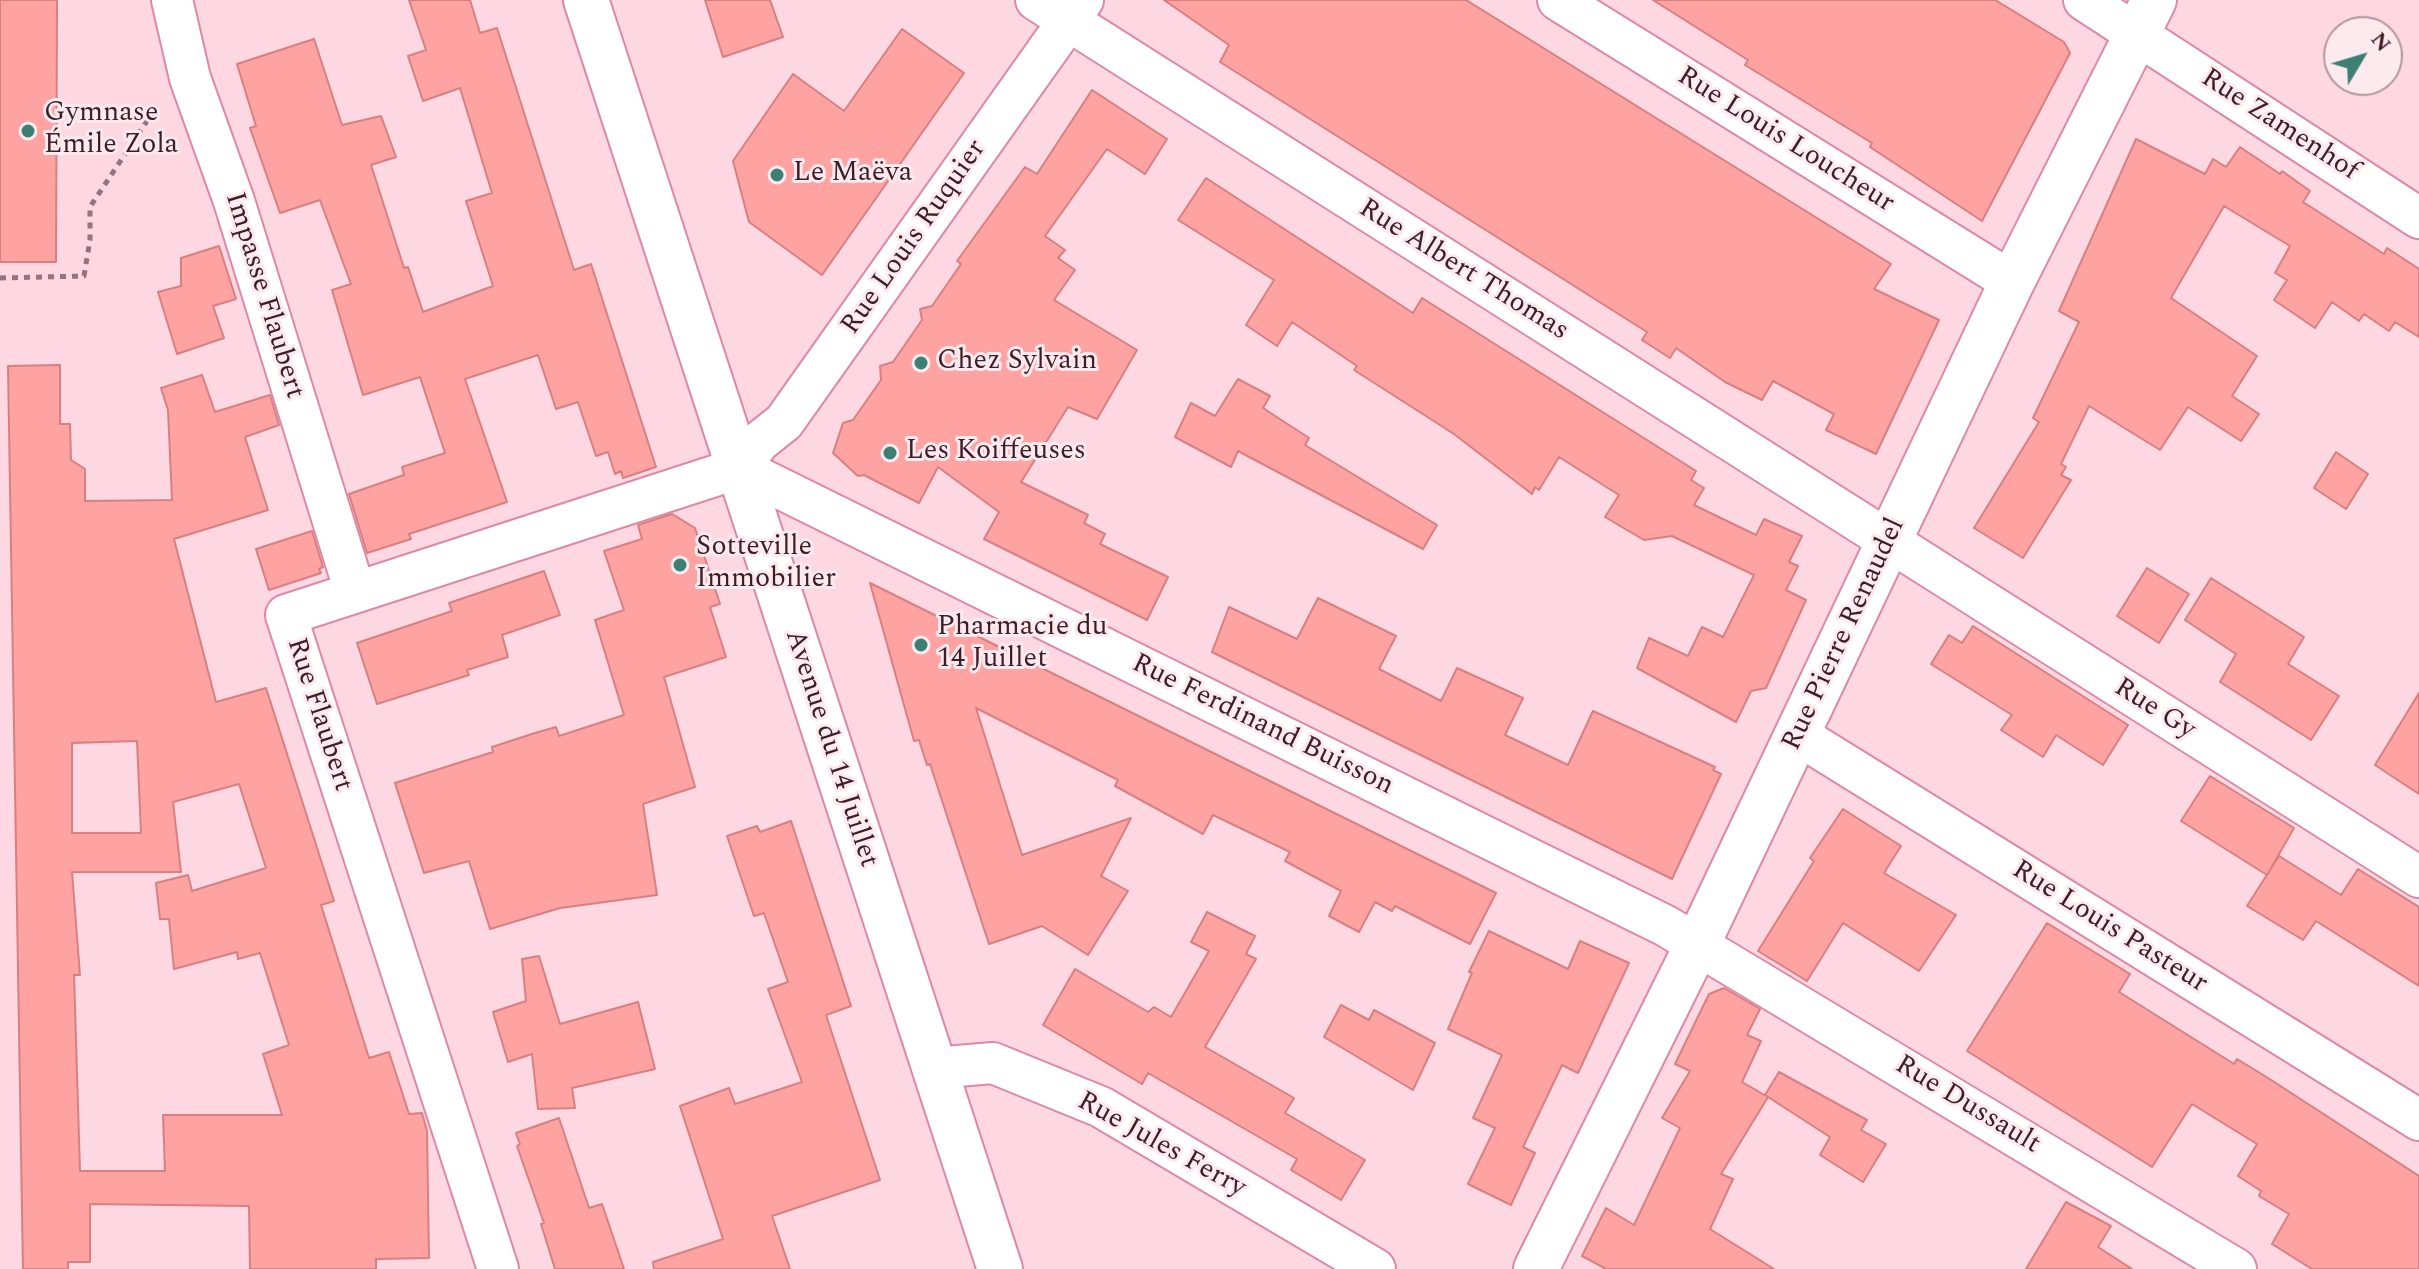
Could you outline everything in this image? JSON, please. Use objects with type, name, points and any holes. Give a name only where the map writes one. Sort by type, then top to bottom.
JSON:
[{"type":"street","name":"Impasse Flaubert","points":[[172,0],[190,78],[234,201],[355,592]]},
{"type":"street","name":"Avenue du 14 Juillet","points":[[586,0],[1000,1269]]},
{"type":"street","name":"Rue Albert Thomas","points":[[1036,0],[1076,10],[1890,542]]},
{"type":"street","name":"Rue Louis Loucheur","points":[[1558,0],[2012,282]]},
{"type":"street","name":"Rue Zamenhof","points":[[2084,0],[2146,18],[2419,218]]},
{"type":"street","name":"Rue Louis Ruquier","points":[[739,468],[759,442],[784,422],[1076,10]]},
{"type":"street","name":"Rue Pierre Renaudel","points":[[1536,1269],[1698,943],[2012,282],[2146,18]]},
{"type":"street","name":"Rue Flaubert","points":[[498,1269],[286,615],[739,468]]},
{"type":"street","name":"Rue Ferdinand Buisson","points":[[739,468],[1698,943]]},
{"type":"street","name":"Rue Gy","points":[[1890,542],[2419,877]]},
{"type":"street","name":"Rue Louis Pasteur","points":[[1798,735],[2419,1120]]},
{"type":"street","name":"Rue Dussault","points":[[1698,943],[2236,1269]]},
{"type":"street","name":"Rue Jules Ferry","points":[[934,1068],[993,1063],[1101,1107],[1375,1269]]},
{"type":"path","points":[[0,278],[84,276],[90,240],[90,207],[156,108]]},
{"type":"building","name":"Gymnase Émile Zola","points":[[0,0],[57,0],[56,262],[0,262]]},
{"type":"building","points":[[409,0],[470,0],[480,33],[497,28],[574,270],[591,264],[656,467],[623,478],[621,471],[615,474],[608,452],[596,456],[578,402],[556,409],[538,355],[465,379],[507,502],[409,534],[411,539],[367,553],[349,494],[404,475],[402,467],[445,453],[420,377],[363,395],[332,290],[351,284],[320,200],[280,213],[250,128],[256,126],[237,64],[314,39],[342,125],[381,116],[396,157],[371,165],[404,268],[408,267],[423,312],[493,286],[466,201],[492,193],[460,88],[423,101],[408,56],[426,50]]},
{"type":"building","points":[[705,0],[770,0],[783,37],[723,57]]},
{"type":"building","points":[[1164,0],[1466,0],[1891,264],[1874,289],[1939,320],[1876,454],[1826,430],[1834,414],[1773,381],[1762,400],[1725,382],[1676,348],[1670,358],[1642,340],[1647,332],[1220,62],[1229,45]]},
{"type":"building","points":[[1653,0],[1995,0],[2064,42],[2070,53],[1982,221],[1870,147],[1872,143],[1745,65],[1748,60]]},
{"type":"building","points":[[902,29],[964,73],[822,275],[749,222],[733,161],[793,74],[844,111]]},
{"type":"building","points":[[1092,90],[1167,139],[1145,174],[1107,149],[1045,236],[1065,250],[1058,258],[1075,270],[1054,300],[1137,350],[1097,419],[1068,407],[1021,482],[1088,515],[1084,523],[1105,534],[1100,544],[1168,577],[1147,620],[984,539],[999,512],[938,467],[919,503],[864,475],[858,476],[833,453],[843,423],[853,420],[881,380],[880,366],[893,362],[922,320],[920,309],[932,306],[961,264],[957,261],[1025,167],[1037,174]]},
{"type":"building","points":[[2136,139],[2205,174],[2213,159],[2226,167],[2240,147],[2280,174],[2282,171],[2310,191],[2303,202],[2384,254],[2387,248],[2419,269],[2419,337],[2395,322],[2389,331],[2364,314],[2359,321],[2332,302],[2315,328],[2274,300],[2287,280],[2275,273],[2290,246],[2224,206],[2171,298],[2257,356],[2232,396],[2259,414],[2241,441],[2188,407],[2160,450],[2089,406],[2061,464],[2066,467],[2061,475],[2071,480],[2023,558],[1974,528],[2039,422],[2033,418],[2079,322],[2059,311]]},
{"type":"building","points":[[1206,178],[1413,313],[1422,298],[1696,471],[1691,480],[1704,488],[1694,505],[1756,535],[1764,519],[1802,536],[1789,562],[1798,566],[1786,590],[1806,600],[1766,688],[1751,691],[1736,722],[1637,668],[1649,638],[1688,656],[1702,627],[1723,637],[1754,575],[1672,536],[1644,540],[1605,517],[1619,495],[1559,457],[1539,490],[1535,487],[1532,494],[1454,434],[1354,370],[1357,366],[1292,322],[1277,346],[1246,325],[1274,280],[1178,220]]},
{"type":"building","points":[[219,246],[236,299],[213,306],[224,338],[177,354],[158,292],[181,286],[181,258]]},
{"type":"building","points":[[60,365],[60,424],[70,424],[71,460],[85,469],[85,501],[172,500],[168,410],[161,388],[202,375],[215,412],[270,395],[279,425],[245,437],[268,510],[174,539],[216,702],[266,688],[334,901],[321,905],[369,1058],[389,1052],[409,1114],[422,1113],[427,1131],[429,1258],[376,1259],[376,1269],[250,1269],[249,1206],[90,1204],[90,1262],[68,1262],[68,1269],[23,1269],[8,366]],"holes":[[[137,741],[141,833],[72,833],[72,743]],[[239,784],[266,868],[192,891],[188,875],[156,883],[160,919],[169,919],[174,969],[237,952],[238,959],[260,953],[289,1045],[263,1054],[282,1115],[163,1115],[165,1171],[80,1171],[74,975],[80,975],[72,872],[181,872],[173,802]]]},
{"type":"building","points":[[1238,379],[1270,396],[1263,408],[1309,438],[1305,445],[1437,525],[1423,549],[1238,451],[1231,467],[1175,437],[1191,403],[1215,416]]},
{"type":"building","points":[[2336,452],[2368,474],[2346,509],[2314,488]]},
{"type":"building","points":[[672,514],[695,528],[720,604],[710,607],[726,657],[664,677],[695,787],[643,804],[657,895],[560,908],[490,929],[469,861],[424,873],[395,783],[493,752],[492,747],[535,733],[556,727],[559,736],[624,715],[595,620],[624,610],[604,551],[642,539],[638,525]]},
{"type":"building","points":[[312,531],[323,567],[319,569],[321,573],[269,590],[256,549]]},
{"type":"building","points":[[2147,568],[2189,594],[2159,643],[2117,616]]},
{"type":"building","points":[[544,571],[560,615],[502,635],[508,657],[467,670],[469,675],[377,704],[357,643],[452,611],[449,603]]},
{"type":"building","points":[[2211,578],[2304,637],[2288,664],[2339,696],[2311,740],[2220,682],[2236,654],[2185,620]]},
{"type":"building","points":[[870,583],[1496,893],[1470,944],[1395,906],[1392,911],[1375,902],[1359,932],[1329,916],[1341,891],[1285,861],[1290,852],[1213,815],[1203,834],[1115,786],[1118,780],[976,708],[1022,855],[1131,818],[1101,876],[1128,891],[1088,955],[1042,926],[989,944],[930,764],[927,765],[919,740],[914,741]]},
{"type":"building","points":[[1318,598],[1396,636],[1379,669],[1441,701],[1457,668],[1523,698],[1505,735],[1568,765],[1593,711],[1715,767],[1713,770],[1721,774],[1672,879],[1212,652],[1229,607],[1297,639]]},
{"type":"building","points":[[1973,626],[2128,725],[2103,765],[2056,735],[2043,757],[2001,730],[2012,715],[1931,664],[1949,635],[1962,643]]},
{"type":"building","points":[[2419,693],[2419,794],[2375,765]]},
{"type":"building","points":[[2210,776],[2294,828],[2267,875],[2181,821]]},
{"type":"building","points":[[1843,809],[1901,846],[1884,873],[1956,915],[1919,971],[1843,923],[1807,981],[1758,951],[1814,861],[1810,858]]},
{"type":"building","points":[[791,821],[851,1006],[826,1015],[880,1180],[772,1216],[790,1269],[654,1269],[653,1262],[723,1239],[680,1106],[729,1088],[735,1104],[802,1082],[768,989],[788,982],[764,913],[754,916],[727,836],[757,826],[760,832]]},
{"type":"building","points":[[2279,856],[2341,895],[2358,869],[2419,907],[2419,986],[2316,921],[2303,940],[2247,906]]},
{"type":"building","points":[[1207,912],[1255,936],[1246,954],[1256,959],[1205,1047],[1294,1098],[1285,1113],[1365,1160],[1341,1200],[1291,1170],[1297,1159],[1148,1073],[1142,1084],[1043,1025],[1075,969],[1148,1012],[1154,1007],[1171,1017],[1209,951],[1191,942]]},
{"type":"building","points":[[2047,923],[2130,974],[2119,992],[2234,1064],[2237,1059],[2268,1078],[2419,1176],[2419,1269],[2312,1269],[2272,1244],[2289,1214],[2259,1196],[2261,1191],[2238,1176],[2257,1144],[2192,1104],[2152,1167],[1967,1051]]},
{"type":"building","points":[[1489,931],[1568,969],[1580,941],[1629,963],[1578,1073],[1562,1065],[1523,1147],[1535,1153],[1511,1205],[1468,1184],[1495,1128],[1473,1118],[1502,1055],[1448,1029],[1472,973],[1469,972]]},
{"type":"building","points":[[539,956],[560,1024],[638,1002],[655,1069],[572,1088],[575,1108],[538,1109],[532,1054],[508,1062],[493,1012],[526,1001],[522,959]]},
{"type":"building","points":[[1724,988],[1760,1009],[1747,1035],[1761,1041],[1742,1082],[1768,1097],[1721,1174],[1733,1179],[1710,1229],[1774,1269],[1606,1269],[1582,1256],[1606,1208],[1634,1225],[1680,1128],[1662,1118],[1690,1071],[1675,1064],[1709,994]]},
{"type":"building","points":[[1341,1005],[1369,1020],[1374,1010],[1435,1043],[1413,1090],[1324,1037]]},
{"type":"building","points":[[1779,1072],[1867,1120],[1861,1130],[1886,1144],[1863,1182],[1820,1155],[1830,1137],[1765,1095]]},
{"type":"building","points":[[559,1118],[589,1208],[602,1204],[624,1269],[555,1269],[541,1224],[544,1223],[517,1146],[520,1144],[516,1133]]},
{"type":"building","points":[[2066,1202],[2111,1226],[2098,1247],[2132,1269],[2026,1269]]},
{"type":"place","name":"Gymnase Émile Zola","points":[[28,131]]},
{"type":"place","name":"Le Maëva","points":[[777,175]]},
{"type":"place","name":"Chez Sylvain","points":[[921,363]]},
{"type":"place","name":"Les Koiffeuses","points":[[890,453]]},
{"type":"place","name":"Sotteville Immobilier","points":[[680,565]]},
{"type":"place","name":"Pharmacie du 14 Juillet","points":[[921,645]]}]
